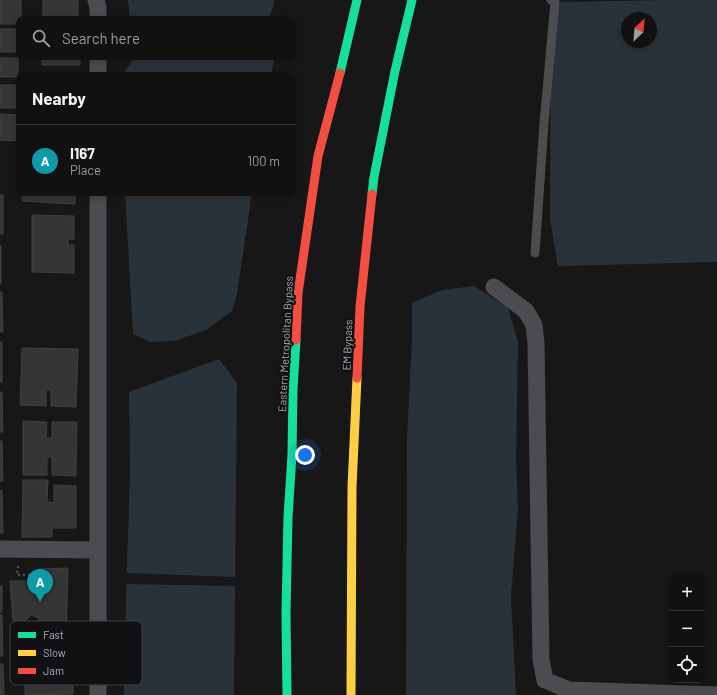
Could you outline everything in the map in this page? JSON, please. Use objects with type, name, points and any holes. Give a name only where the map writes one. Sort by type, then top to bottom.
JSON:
[{"type":"main road","name":"Eastern Metropolitan Bypass","points":[[287,695],[286,613],[288,517],[292,455],[293,390],[298,293],[318,156],[344,59],[357,0]]},
{"type":"main road","name":"EM Bypass","points":[[351,695],[352,487],[362,292],[374,177],[395,71],[412,0]]},
{"type":"street","points":[[96,0],[98,16]]},
{"type":"street","points":[[98,60],[98,72]]},
{"type":"street","points":[[97,621],[98,196]]},
{"type":"street","points":[[494,287],[526,311],[534,325],[536,343],[540,660],[546,680],[569,690],[716,695]]},
{"type":"street","points":[[0,549],[97,550]]},
{"type":"street","points":[[98,685],[98,695]]},
{"type":"lane","points":[[535,253],[544,123],[555,2],[551,0]]},
{"type":"path","points":[[18,564],[17,575],[31,576],[31,583]]},
{"type":"shaded area","points":[[128,0],[275,0],[270,16],[130,16]]},
{"type":"shaded area","points":[[717,0],[717,262],[558,266],[550,219],[551,8],[560,2]]},
{"type":"shaded area","points":[[132,60],[274,60],[272,72],[125,72]]},
{"type":"shaded area","points":[[125,196],[252,196],[237,294],[232,311],[206,330],[175,341],[150,342],[133,334]]},
{"type":"shaded area","points":[[474,286],[508,308],[518,342],[516,460],[518,510],[511,596],[516,695],[406,695],[407,436],[412,340],[412,303],[442,290]]},
{"type":"shaded area","points":[[219,359],[237,383],[234,695],[124,695],[124,685],[142,685],[142,621],[125,621],[130,470],[129,392]]},
{"type":"pier","points":[[127,573],[235,577],[235,586],[126,584]]},
{"type":"building","points":[[0,0],[21,0],[21,16],[16,16],[16,24],[0,24]]},
{"type":"building","points":[[43,0],[78,0],[78,16],[43,16]]},
{"type":"building","points":[[0,29],[16,29],[16,52],[0,52]]},
{"type":"building","points":[[0,58],[16,58],[16,60],[18,60],[18,72],[16,72],[16,77],[0,77]]},
{"type":"building","points":[[42,60],[80,60],[80,65],[42,65]]},
{"type":"building","points":[[0,85],[16,85],[16,108],[0,108]]},
{"type":"building","points":[[0,114],[16,115],[16,141],[0,140]]},
{"type":"building","points":[[0,195],[3,195],[3,234],[0,234]]},
{"type":"building","points":[[22,196],[75,196],[75,204],[22,201]]},
{"type":"building","points":[[32,215],[74,216],[74,239],[68,239],[68,245],[74,245],[74,273],[32,272]]},
{"type":"building","points":[[1,246],[1,284],[0,284]]},
{"type":"building","points":[[0,292],[2,292],[3,332],[0,332]]},
{"type":"building","points":[[0,342],[2,342],[2,382],[0,382]]},
{"type":"building","points":[[22,348],[78,349],[76,407],[51,406],[51,390],[46,390],[46,406],[20,405]]},
{"type":"building","points":[[0,392],[2,392],[3,432],[0,432]]},
{"type":"building","points":[[23,421],[47,422],[46,438],[52,438],[52,422],[77,422],[76,476],[52,475],[52,457],[47,457],[47,475],[23,475]]},
{"type":"building","points":[[0,441],[2,441],[3,481],[0,481]]},
{"type":"building","points":[[23,480],[48,480],[47,502],[54,503],[54,485],[76,486],[76,528],[52,528],[52,537],[22,537]]},
{"type":"building","points":[[2,490],[3,533],[0,533],[0,491]]},
{"type":"building","points":[[68,568],[67,621],[39,621],[39,618],[31,615],[26,620],[13,621],[10,581],[26,581],[25,587],[38,588],[39,569]]},
{"type":"building","points":[[0,586],[2,586],[2,612],[0,612]]},
{"type":"building","points":[[0,615],[2,615],[3,656],[0,656]]},
{"type":"building","points":[[0,664],[3,664],[4,694],[0,694]]},
{"type":"building","points":[[25,685],[73,685],[73,694],[25,695]]},
{"type":"traffic: fast","points":[[340,73],[357,0]]},
{"type":"traffic: fast","points":[[372,194],[395,71],[412,0]]},
{"type":"traffic: fast","points":[[287,695],[286,613],[288,517],[296,340]]},
{"type":"traffic: slow","points":[[351,695],[352,487],[357,378]]},
{"type":"traffic: jam","points":[[296,340],[298,293],[318,156],[340,73]]},
{"type":"traffic: jam","points":[[357,378],[360,307],[372,194]]},
{"type":"place","name":"I167","points":[[40,602]]}]
